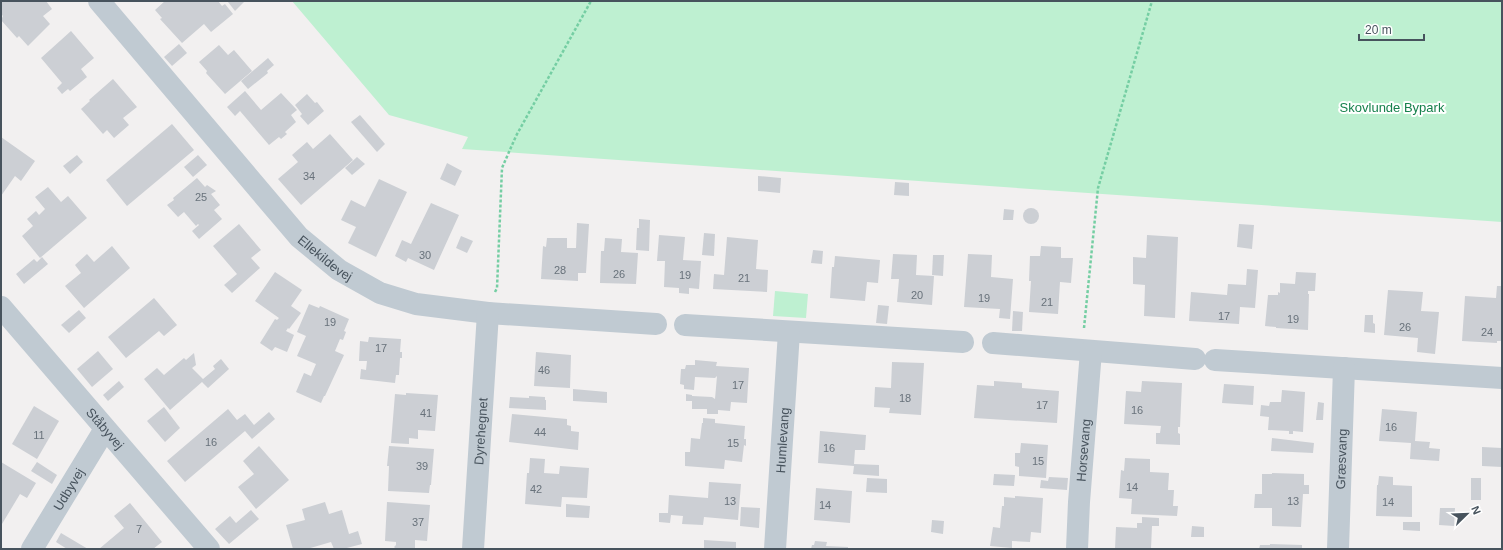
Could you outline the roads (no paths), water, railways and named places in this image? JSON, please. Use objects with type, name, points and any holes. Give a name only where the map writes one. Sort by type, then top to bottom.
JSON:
[{"type":"street","name":"Ellekildevej","points":[[99,1],[299,237],[339,270],[380,293],[416,304],[488,313],[656,324]]},
{"type":"street","name":"Ståbyvej","points":[[1,307],[209,549]]},
{"type":"street","name":"Dyrehegnet","points":[[474,549],[488,313]]},
{"type":"street","points":[[685,325],[963,342]]},
{"type":"street","name":"Humlevang","points":[[774,549],[790,332]]},
{"type":"street","points":[[993,343],[1205,360],[1502,378]]},
{"type":"street","name":"Horsevang","points":[[1077,549],[1086,350]]},
{"type":"street","name":"Græsvang","points":[[1338,549],[1344,368]]},
{"type":"street","name":"Udbyvej","points":[[32,549],[105,429]]},
{"type":"park label","name":"Skovlunde Bypark","points":[[1392,107]]}]
